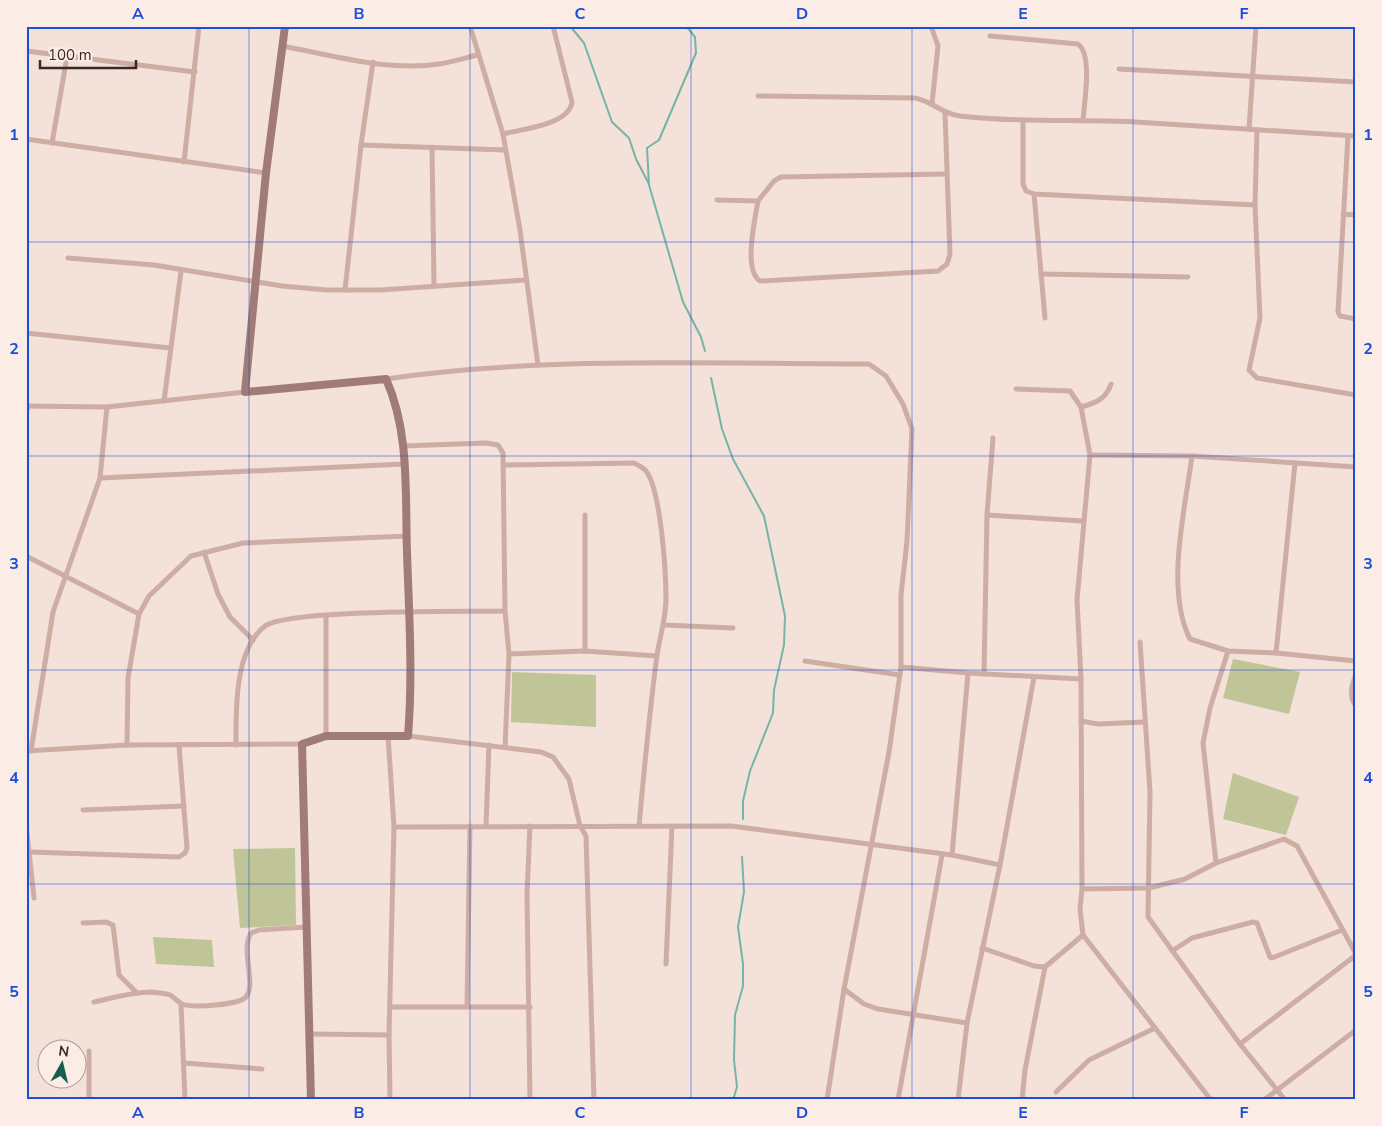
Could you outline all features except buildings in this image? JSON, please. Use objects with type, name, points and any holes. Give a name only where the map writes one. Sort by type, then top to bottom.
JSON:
[{"type":"street","points":[[184,162],[199,26]]},
{"type":"street","points":[[245,392],[266,173],[285,26]]},
{"type":"street","points":[[470,26],[477,55],[503,134],[520,230],[538,365]]},
{"type":"street","points":[[503,134],[555,121],[567,115],[571,108],[572,102],[553,26]]},
{"type":"street","points":[[931,26],[938,46],[932,104]]},
{"type":"street","points":[[1249,130],[1256,26]]},
{"type":"street","points":[[990,36],[1078,44],[1082,47],[1087,58],[1083,121]]},
{"type":"street","points":[[282,46],[373,62],[421,65],[439,64],[477,55]]},
{"type":"street","points":[[26,51],[195,72]]},
{"type":"street","points":[[52,143],[67,57]]},
{"type":"street","points":[[346,290],[361,145],[373,62]]},
{"type":"street","points":[[1119,69],[1251,78],[1356,82]]},
{"type":"street","points":[[758,96],[915,98],[932,104],[945,113],[958,116],[1356,136]]},
{"type":"street","points":[[945,113],[950,254],[947,264],[938,271],[760,281],[753,274],[751,266],[753,228],[758,201],[774,181],[781,177],[946,174]]},
{"type":"street","points":[[1023,120],[1023,184],[1026,191],[1034,194],[1255,205]]},
{"type":"street","points":[[1257,130],[1255,205],[1260,318],[1249,365],[1251,374],[1257,378],[1356,395]]},
{"type":"street","points":[[1348,136],[1338,312],[1344,318],[1356,319]]},
{"type":"street","points":[[26,138],[266,173]]},
{"type":"street","points":[[361,145],[505,150]]},
{"type":"street","points":[[432,147],[434,285]]},
{"type":"street","points":[[1034,194],[1044,318]]},
{"type":"street","points":[[717,200],[758,201]]},
{"type":"street","points":[[1344,214],[1356,215]]},
{"type":"street","points":[[68,258],[154,265],[255,282],[346,290],[526,280]]},
{"type":"street","points":[[164,401],[181,271]]},
{"type":"street","points":[[1041,274],[1188,277]]},
{"type":"street","points":[[26,333],[170,348]]},
{"type":"street","points":[[26,414],[27,406],[107,407],[245,392],[538,365],[869,364],[886,376],[903,404],[912,429],[907,541],[901,595],[901,667],[873,846],[844,989],[827,1100]]},
{"type":"street","points":[[386,379],[393,393],[405,464],[409,612],[408,736]]},
{"type":"street","points":[[1081,408],[1100,401],[1112,384]]},
{"type":"street","points":[[1016,389],[1070,391],[1081,408],[1090,456],[1082,522],[1077,600],[1081,678],[1082,889],[1080,909],[1083,935],[1211,1100]]},
{"type":"street","points":[[107,407],[100,478],[53,612],[29,751],[127,745],[302,744],[326,736],[388,735],[505,747],[541,752],[553,757],[562,767],[569,780],[580,826],[586,836],[594,1100]]},
{"type":"street","points":[[984,674],[987,515],[993,438]]},
{"type":"street","points":[[403,446],[486,443],[498,446],[503,453],[504,611],[509,654],[505,747]]},
{"type":"street","points":[[1090,456],[1192,456],[1356,467]]},
{"type":"street","points":[[1192,456],[1177,575],[1179,608],[1190,639],[1228,651],[1276,653],[1356,661]]},
{"type":"street","points":[[503,465],[634,463],[646,470],[651,480],[659,516],[666,597],[664,625],[657,656],[646,744],[640,826]]},
{"type":"street","points":[[1276,653],[1295,463]]},
{"type":"street","points":[[100,478],[405,464]]},
{"type":"street","points":[[585,515],[585,651]]},
{"type":"street","points":[[987,515],[1082,522]]},
{"type":"street","points":[[127,745],[128,678],[139,614],[149,596],[177,567],[191,556],[243,543],[406,536]]},
{"type":"street","points":[[204,552],[218,594],[230,617],[253,640]]},
{"type":"street","points":[[26,556],[67,575],[83,586],[139,614]]},
{"type":"street","points":[[236,745],[238,686],[247,653],[253,640],[265,626],[273,622],[326,615],[504,611]]},
{"type":"street","points":[[326,615],[326,736]]},
{"type":"street","points":[[664,625],[732,628]]},
{"type":"street","points":[[1140,642],[1150,792],[1148,917],[1240,1044],[1285,1100]]},
{"type":"street","points":[[509,654],[585,651],[657,656]]},
{"type":"street","points":[[1216,863],[1203,743],[1210,708],[1228,651]]},
{"type":"street","points":[[805,661],[900,675]]},
{"type":"street","points":[[901,667],[984,674],[1081,678]]},
{"type":"street","points":[[952,855],[968,673]]},
{"type":"street","points":[[1356,674],[1351,688],[1352,700],[1356,706]]},
{"type":"street","points":[[958,1100],[967,1023],[1000,864],[1034,677]]},
{"type":"street","points":[[1081,721],[1098,724],[1145,722]]},
{"type":"street","points":[[388,735],[394,827],[389,1035],[390,1100]]},
{"type":"street","points":[[302,744],[310,1100]]},
{"type":"street","points":[[30,852],[179,857],[185,853],[187,848],[178,745]]},
{"type":"street","points":[[486,826],[489,745]]},
{"type":"street","points":[[83,810],[184,806]]},
{"type":"street","points":[[26,824],[34,898]]},
{"type":"street","points":[[467,1006],[470,826]]},
{"type":"street","points":[[530,826],[527,894],[530,1100]]},
{"type":"street","points":[[666,964],[672,826]]},
{"type":"street","points":[[394,827],[731,826],[952,855],[1000,864]]},
{"type":"street","points":[[1082,889],[1149,888],[1185,879],[1216,863],[1284,838],[1296,846],[1356,955],[1240,1044]]},
{"type":"street","points":[[898,1100],[942,855]]},
{"type":"street","points":[[83,923],[106,922],[114,925],[119,975],[137,993]]},
{"type":"street","points":[[1172,951],[1192,938],[1253,922],[1257,924],[1272,958],[1342,930]]},
{"type":"street","points":[[94,1002],[137,993],[170,995],[181,1004],[210,1005],[240,1001],[246,997],[249,989],[247,945],[251,933],[259,930],[306,927]]},
{"type":"street","points":[[1022,1100],[1025,1070],[1045,967],[1083,935]]},
{"type":"street","points":[[982,948],[1034,966],[1045,967]]},
{"type":"street","points":[[844,989],[864,1004],[912,1015],[967,1023]]},
{"type":"street","points":[[181,1004],[185,1100]]},
{"type":"street","points":[[390,1007],[530,1007]]},
{"type":"street","points":[[1056,1092],[1089,1060],[1155,1028]]},
{"type":"street","points":[[1264,1100],[1356,1030]]},
{"type":"street","points":[[309,1034],[389,1035]]},
{"type":"street","points":[[88,1100],[89,1051]]},
{"type":"street","points":[[184,1063],[262,1069]]},
{"type":"green space","points":[[1233,659],[1300,672],[1289,714],[1223,698]]},
{"type":"green space","points":[[512,672],[596,675],[596,727],[511,722]]},
{"type":"green space","points":[[1233,773],[1299,797],[1286,835],[1223,819]]},
{"type":"green space","points":[[295,848],[296,925],[240,928],[233,849]]},
{"type":"green space","points":[[153,937],[212,940],[214,967],[156,964]]},
{"type":"waterway","points":[[570,26],[584,43],[612,122],[629,138],[636,159],[649,184]]},
{"type":"waterway","points":[[686,26],[695,37],[696,53],[659,140],[647,148],[649,185],[683,302],[701,337],[705,351]]},
{"type":"waterway","points":[[711,378],[722,429],[733,459],[764,516],[785,616],[784,645],[774,690],[773,713],[750,771],[743,801],[743,819]]},
{"type":"waterway","points":[[733,1100],[737,1087],[734,1060],[735,1015],[743,986],[743,964],[738,927],[744,892],[742,857]]}]
